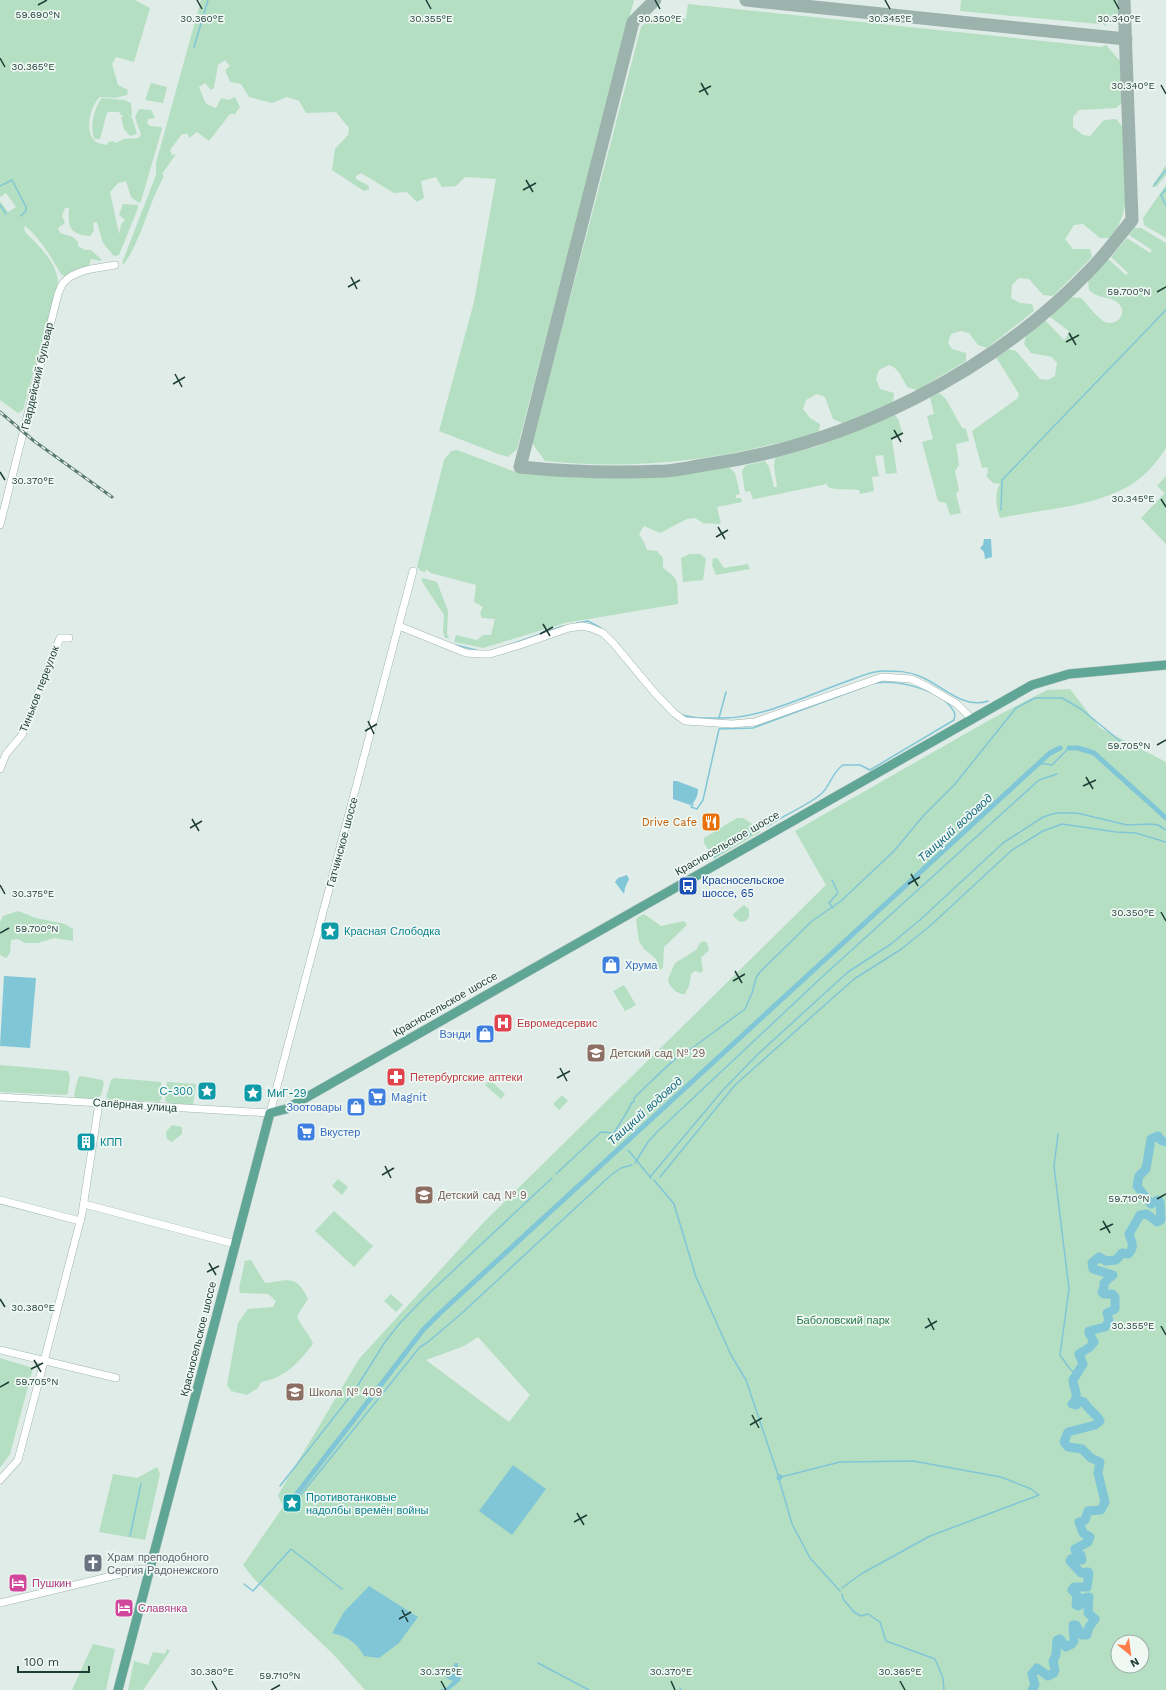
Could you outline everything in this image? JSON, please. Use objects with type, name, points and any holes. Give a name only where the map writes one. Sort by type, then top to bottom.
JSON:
[{"type":"main road","name":"Красносельское шоссе","points":[[118,1690],[270,1113],[286,1109],[971,718],[1032,685],[1055,676],[1166,665]]},
{"type":"street","name":"Гвардейский бульвар","points":[[0,525],[58,294],[64,283],[73,276],[92,269],[115,265]]},
{"type":"street","name":"Гатчинское шоссе","points":[[270,1113],[413,571]]},
{"type":"street","points":[[399,626],[466,653],[480,654],[490,654],[569,628],[582,626],[592,628],[603,634],[614,644],[654,692],[685,722],[732,724],[755,722],[882,677],[911,679],[957,704],[971,718]]},
{"type":"street","name":"Тиньков переулок","points":[[0,769],[6,754],[22,735],[60,638],[69,638]]},
{"type":"street","name":"Сапёрная улица","points":[[0,1096],[270,1113]]},
{"type":"street","points":[[0,1480],[18,1460],[44,1361],[84,1204],[99,1103]]},
{"type":"street","points":[[0,1200],[80,1221]]},
{"type":"street","points":[[84,1204],[235,1244]]},
{"type":"street","points":[[0,1350],[116,1378]]},
{"type":"street","points":[[0,1603],[141,1569],[150,1570]]},
{"type":"green space","points":[[0,0],[135,0],[150,8],[134,62],[116,57],[112,64],[118,85],[128,90],[127,95],[115,98],[100,97],[93,106],[89,125],[92,137],[95,141],[107,145],[108,142],[113,141],[116,143],[124,139],[138,138],[141,135],[135,117],[139,109],[151,110],[155,118],[148,119],[147,123],[150,126],[161,127],[162,129],[141,201],[139,203],[131,197],[126,181],[118,183],[110,192],[119,234],[121,225],[125,220],[119,215],[123,204],[138,205],[119,255],[114,256],[103,243],[97,222],[93,223],[94,231],[90,236],[74,231],[70,225],[69,208],[65,208],[62,216],[65,223],[58,228],[60,233],[73,237],[78,242],[78,246],[85,250],[91,250],[101,259],[101,261],[91,259],[89,266],[65,276],[61,274],[45,248],[31,231],[25,226],[24,227],[25,232],[51,261],[57,275],[58,283],[23,410],[18,413],[0,400],[0,201],[8,212],[16,207],[6,193],[0,197]]},
{"type":"green space","points":[[201,0],[634,0],[517,449],[508,457],[439,431],[474,302],[496,179],[465,177],[456,186],[442,187],[436,177],[421,181],[424,198],[417,202],[407,192],[394,193],[361,173],[356,176],[356,179],[369,186],[369,189],[364,191],[332,170],[335,149],[348,135],[349,128],[336,112],[306,113],[299,101],[287,97],[272,103],[249,97],[241,84],[230,82],[225,70],[230,66],[225,60],[218,65],[214,88],[211,90],[205,83],[199,87],[206,104],[216,108],[221,98],[228,100],[235,97],[240,107],[235,114],[230,114],[209,141],[197,132],[189,138],[188,134],[182,134],[170,150],[172,155],[176,154],[162,174],[164,176],[158,187],[131,254],[124,264],[122,263],[156,175],[156,163]]},
{"type":"green space","points":[[961,0],[1118,0],[1118,13],[1105,26],[1103,23],[1099,24],[960,11]]},
{"type":"green space","points":[[688,4],[1101,47],[1106,45],[1121,62],[1122,103],[1116,108],[1079,110],[1073,117],[1073,127],[1083,135],[1090,136],[1104,120],[1116,119],[1123,127],[1126,200],[1118,225],[1110,238],[1100,238],[1083,224],[1074,225],[1065,239],[1073,249],[1090,249],[1092,257],[1053,296],[1043,295],[1029,279],[1019,278],[1012,285],[1011,298],[1020,303],[1032,304],[1034,311],[987,348],[978,345],[969,333],[961,331],[951,334],[948,343],[952,349],[966,353],[966,361],[917,390],[907,387],[900,374],[892,366],[889,365],[879,370],[876,379],[880,389],[894,393],[893,402],[853,420],[842,423],[833,419],[825,397],[817,394],[806,400],[803,409],[810,418],[820,424],[819,431],[794,440],[713,456],[658,463],[602,464],[545,461],[532,443],[641,27],[653,16],[686,19]]},
{"type":"green space","points":[[151,83],[167,87],[163,103],[145,100]]},
{"type":"green space","points":[[102,98],[124,100],[131,103],[132,115],[130,116],[132,117],[137,134],[130,136],[124,129],[121,117],[124,116],[119,112],[108,112],[100,139],[95,139],[92,130],[93,118]]},
{"type":"green space","points":[[1166,165],[1166,175],[1156,187],[1152,187]]},
{"type":"green space","points":[[1166,185],[1166,238],[1144,225],[1143,218]]},
{"type":"green space","points":[[1134,228],[1141,228],[1166,243],[1166,448],[1149,470],[1118,492],[1079,504],[1000,518],[996,501],[1000,484],[993,483],[986,476],[988,472],[987,467],[982,468],[972,431],[1018,398],[1019,394],[996,357],[1008,349],[1016,351],[1040,379],[1048,380],[1055,376],[1057,363],[1052,357],[1031,353],[1024,344],[1026,335],[1045,320],[1064,340],[1070,332],[1049,316],[1070,297],[1081,298],[1103,321],[1107,323],[1116,322],[1121,316],[1122,308],[1116,301],[1097,295],[1089,290],[1088,280],[1108,259],[1126,275],[1128,273],[1111,257],[1127,238],[1150,253],[1152,250],[1129,235]]},
{"type":"green space","points":[[939,393],[946,399],[962,428],[966,429],[969,441],[956,444],[959,465],[955,471],[959,490],[956,494],[961,513],[950,515],[946,503],[938,501],[922,442],[933,439],[927,416],[934,414],[930,397]]},
{"type":"green space","points":[[895,415],[898,419],[903,435],[892,440],[897,473],[886,474],[883,455],[875,456],[879,476],[872,477],[874,491],[860,494],[859,490],[832,488],[828,487],[827,484],[750,500],[753,499],[750,491],[745,492],[742,471],[746,465],[765,461],[769,467],[774,487],[777,487],[774,466],[775,458],[818,446]]},
{"type":"green space","points":[[457,450],[513,471],[581,478],[655,477],[729,467],[735,473],[740,494],[736,495],[736,498],[741,498],[742,502],[717,507],[721,524],[703,523],[695,518],[687,519],[660,533],[644,526],[639,534],[647,550],[657,551],[663,558],[663,568],[675,579],[678,587],[678,604],[565,623],[483,648],[454,642],[456,635],[477,640],[483,635],[491,635],[495,619],[482,618],[480,613],[483,607],[474,602],[476,585],[431,573],[426,569],[425,572],[421,571],[417,567],[444,460],[451,451]]},
{"type":"green space","points":[[1166,476],[1166,544],[1141,518],[1165,493],[1157,486]]},
{"type":"green space","points":[[690,554],[700,554],[706,559],[703,580],[683,582],[681,558]]},
{"type":"green space","points":[[713,558],[717,558],[724,568],[748,564],[750,569],[716,575],[712,565]]},
{"type":"green space","points":[[423,578],[437,582],[448,611],[447,634],[449,638],[445,638],[443,632],[444,615],[421,580]]},
{"type":"green space","name":"Баболовский парк","points":[[1070,689],[1100,728],[1166,762],[1166,1690],[365,1690],[333,1654],[256,1581],[243,1565],[283,1507],[278,1495],[359,1359],[484,1222],[826,885],[795,831],[993,718],[1047,690]],"holes":[[[478,1337],[530,1395],[509,1422],[426,1360],[464,1346]]]},
{"type":"green space","points":[[737,818],[743,818],[760,829],[760,832],[714,859],[704,843],[704,838]]},
{"type":"green space","points":[[744,905],[749,909],[749,917],[746,921],[740,922],[733,916],[733,914]]},
{"type":"green space","points":[[18,911],[36,918],[65,924],[73,929],[73,941],[54,938],[38,943],[25,943],[18,939],[11,940],[10,953],[6,958],[0,955],[0,922],[3,916]]},
{"type":"green space","points":[[644,914],[661,926],[684,921],[687,925],[664,947],[663,968],[659,970],[656,959],[644,949],[639,941],[636,920]]},
{"type":"green space","points":[[704,941],[707,943],[709,950],[701,958],[703,971],[701,973],[695,971],[691,974],[689,986],[685,994],[675,991],[669,984],[668,979],[675,963],[696,950],[700,943]]},
{"type":"green space","points":[[624,985],[636,1005],[625,1011],[613,991]]},
{"type":"green space","points":[[0,1065],[68,1071],[70,1077],[68,1093],[66,1095],[0,1092]]},
{"type":"green space","points":[[80,1076],[102,1080],[104,1083],[101,1095],[97,1099],[76,1098],[74,1095],[78,1078]]},
{"type":"green space","points":[[114,1078],[161,1082],[162,1098],[159,1102],[109,1099],[106,1097],[111,1080]]},
{"type":"green space","points":[[490,1080],[505,1094],[501,1099],[485,1085]]},
{"type":"green space","points":[[167,1082],[196,1084],[193,1105],[167,1103],[165,1100]]},
{"type":"green space","points":[[562,1095],[568,1101],[559,1110],[553,1104]]},
{"type":"green space","points":[[172,1125],[182,1127],[182,1134],[172,1142],[167,1139],[166,1132]]},
{"type":"green space","points":[[338,1179],[348,1187],[342,1195],[332,1186]]},
{"type":"green space","points":[[334,1211],[373,1246],[354,1267],[315,1231]]},
{"type":"green space","points":[[251,1260],[265,1283],[290,1280],[299,1285],[304,1291],[308,1299],[297,1316],[313,1344],[291,1368],[277,1377],[261,1382],[258,1388],[247,1395],[231,1391],[227,1385],[238,1323],[248,1309],[273,1307],[276,1301],[268,1294],[240,1293],[239,1288],[245,1261]]},
{"type":"green space","points":[[391,1294],[403,1305],[396,1312],[384,1301]]},
{"type":"green space","points":[[0,1358],[33,1368],[10,1454],[0,1468]]},
{"type":"green space","points":[[157,1467],[160,1474],[145,1540],[99,1532],[113,1474],[137,1478]]},
{"type":"green space","points":[[93,1644],[115,1649],[106,1690],[72,1690]]},
{"type":"green space","points":[[167,1649],[170,1651],[143,1690],[128,1690],[134,1661],[148,1665],[153,1652],[165,1654]]},
{"type":"water","points":[[984,539],[991,539],[992,557],[985,559],[984,552],[980,548],[983,545]]},
{"type":"water","points":[[673,781],[677,781],[698,789],[696,798],[692,804],[690,805],[673,799]]},
{"type":"water","points":[[627,875],[629,879],[624,894],[615,882],[618,878]]},
{"type":"water","points":[[4,976],[36,978],[30,1048],[0,1046]]},
{"type":"water","points":[[513,1465],[546,1489],[512,1535],[479,1511]]},
{"type":"water","points":[[369,1586],[418,1617],[399,1643],[379,1658],[364,1656],[358,1647],[351,1641],[343,1636],[332,1633],[344,1612]]},
{"type":"water","points":[[455,1663],[458,1663],[458,1668],[462,1666],[463,1668],[460,1681],[449,1690],[439,1690],[446,1688],[453,1681],[446,1678]]},
{"type":"waterway","points":[[194,47],[208,0]]},
{"type":"waterway","points":[[1154,185],[1166,170]]},
{"type":"waterway","points":[[0,186],[12,180],[26,207],[26,211],[21,216]]},
{"type":"waterway","points":[[1166,189],[1161,195],[1166,206]]},
{"type":"waterway","points":[[0,205],[6,214]]},
{"type":"waterway","points":[[1001,510],[1002,480],[1166,310]]},
{"type":"waterway","points":[[577,623],[588,621],[601,628]]},
{"type":"waterway","points":[[503,647],[563,626]]},
{"type":"waterway","points":[[456,645],[476,650]]},
{"type":"waterway","points":[[719,718],[734,718],[766,711],[864,675],[883,671],[915,674],[961,699],[979,703],[988,701]]},
{"type":"waterway","points":[[761,820],[764,825],[768,826],[820,795],[827,788],[839,768],[843,765],[860,765],[870,770],[954,720],[955,714],[950,706],[932,693],[908,685],[885,682],[875,683]]},
{"type":"waterway","points":[[693,804],[691,807],[697,809],[703,800],[719,729],[753,728],[869,685]]},
{"type":"waterway","points":[[682,715],[697,718],[719,718],[726,692]]},
{"type":"waterway","points":[[614,1133],[631,1103],[634,1102],[634,1098],[663,1070],[680,1055],[691,1049],[745,1009],[752,993],[756,978],[760,972],[812,921],[841,901],[894,851],[924,815],[955,784],[1016,708],[1035,698],[1062,698],[1081,709],[1131,750]]},
{"type":"waterway","name":"Таицкий водовод","points":[[292,1500],[423,1330],[439,1314],[1050,753],[1060,748]]},
{"type":"waterway","name":"Таицкий водовод","points":[[1039,763],[1052,765],[1069,748]]},
{"type":"waterway","name":"Таицкий водовод","points":[[1069,748],[1078,748],[1094,753],[1166,818]]},
{"type":"waterway","points":[[635,1163],[648,1142],[656,1133],[822,977],[1039,780],[1057,774]]},
{"type":"waterway","points":[[650,1177],[723,1090],[757,1055],[848,972],[891,944],[921,919],[1003,843],[1043,817],[1056,813],[1077,813],[1127,825],[1158,825],[1166,830]]},
{"type":"waterway","points":[[660,1177],[735,1085],[854,979],[900,950],[930,926],[1012,850],[1043,831],[1062,824],[1116,832],[1136,833],[1166,842]]},
{"type":"waterway","points":[[714,857],[757,830]]},
{"type":"waterway","points":[[832,880],[837,891]]},
{"type":"waterway","points":[[833,908],[829,903],[838,893]]},
{"type":"waterway","points":[[556,1174],[601,1132],[614,1133],[619,1139]]},
{"type":"waterway","points":[[1058,1134],[1054,1166],[1069,1289],[1060,1355],[1070,1369],[1076,1374]]},
{"type":"waterway","points":[[1032,1690],[1035,1685],[1032,1674],[1037,1668],[1048,1676],[1054,1673],[1055,1670],[1053,1661],[1056,1655],[1057,1640],[1060,1639],[1066,1647],[1072,1644],[1074,1641],[1073,1625],[1076,1625],[1082,1635],[1087,1635],[1089,1627],[1095,1619],[1088,1613],[1089,1597],[1084,1598],[1082,1604],[1078,1606],[1076,1605],[1077,1595],[1072,1590],[1074,1587],[1087,1587],[1089,1573],[1081,1573],[1070,1561],[1071,1559],[1082,1560],[1081,1555],[1076,1553],[1075,1549],[1088,1542],[1090,1537],[1083,1533],[1079,1522],[1085,1520],[1088,1511],[1101,1510],[1105,1502],[1098,1473],[1100,1462],[1091,1458],[1082,1449],[1068,1447],[1064,1442],[1068,1432],[1095,1425],[1100,1421],[1084,1402],[1081,1401],[1076,1405],[1072,1404],[1076,1398],[1073,1380],[1083,1364],[1079,1354],[1090,1347],[1094,1342],[1089,1331],[1105,1327],[1109,1321],[1107,1313],[1115,1309],[1115,1297],[1112,1294],[1104,1294],[1102,1292],[1104,1283],[1113,1275],[1093,1269],[1092,1263],[1099,1257],[1106,1261],[1116,1260],[1122,1253],[1128,1254],[1132,1249],[1132,1242],[1129,1234],[1140,1215],[1147,1214],[1157,1222],[1161,1220],[1160,1202],[1158,1200],[1151,1204],[1137,1186],[1139,1176],[1146,1169],[1151,1139],[1158,1136],[1162,1141],[1166,1142]]},
{"type":"waterway","points":[[628,1150],[651,1178]]},
{"type":"waterway","points":[[295,1502],[420,1347],[462,1313],[611,1175],[621,1168],[632,1165]]},
{"type":"waterway","points":[[280,1486],[353,1393],[385,1342],[400,1323],[424,1298],[552,1178]]},
{"type":"waterway","points":[[654,1180],[674,1204],[696,1277],[731,1355],[746,1380],[777,1472],[792,1524],[810,1558],[840,1591]]},
{"type":"waterway","points":[[781,1477],[840,1462],[913,1461],[1001,1477],[1031,1489],[1039,1495],[930,1536],[861,1574],[842,1588]]},
{"type":"waterway","points":[[130,1536],[141,1484]]},
{"type":"waterway","points":[[244,1584],[253,1591],[291,1549],[342,1589]]},
{"type":"waterway","points":[[842,1594],[843,1599],[854,1612],[861,1616],[868,1614],[880,1622],[886,1641],[935,1659],[943,1678],[944,1690]]},
{"type":"waterway","points":[[538,1663],[589,1690]]},
{"type":"taxiway","points":[[655,0],[633,22],[520,467],[592,472],[665,471],[762,454],[814,440],[866,421],[916,398],[964,371],[1009,341],[1052,307],[1090,270],[1132,220],[1124,0]]},
{"type":"taxiway","points":[[746,0],[1126,39]]},
{"type":"railway","points":[[0,412],[34,441],[112,497]]},
{"type":"place","name":"Drive Cafe","points":[[711,822]]},
{"type":"place","name":"Красносельское шоссе, 65","points":[[688,886]]},
{"type":"place","name":"Красная Слободка","points":[[330,931]]},
{"type":"place","name":"Хрума","points":[[611,965]]},
{"type":"place","name":"Евромедсервис","points":[[503,1023]]},
{"type":"place","name":"Вэнди","points":[[485,1034]]},
{"type":"place","name":"Детский сад № 29","points":[[596,1053]]},
{"type":"place","name":"Петербургские аптеки","points":[[396,1077]]},
{"type":"place","name":"С-300","points":[[207,1091]]},
{"type":"place","name":"МиГ-29","points":[[253,1093]]},
{"type":"place","name":"Magnit","points":[[377,1097]]},
{"type":"place","name":"Зоотовары","points":[[356,1107]]},
{"type":"place","name":"Вкустер","points":[[306,1132]]},
{"type":"place","name":"КПП","points":[[86,1142]]},
{"type":"place","name":"Детский сад № 9","points":[[424,1195]]},
{"type":"place","name":"Школа № 409","points":[[295,1392]]},
{"type":"place","name":"Противотанковые надолбы времён войны","points":[[292,1503]]},
{"type":"place","name":"Храм преподобного Сергия Радонежского","points":[[93,1563]]},
{"type":"place","name":"Пушкин","points":[[18,1583]]},
{"type":"place","name":"Славянка","points":[[124,1608]]}]
